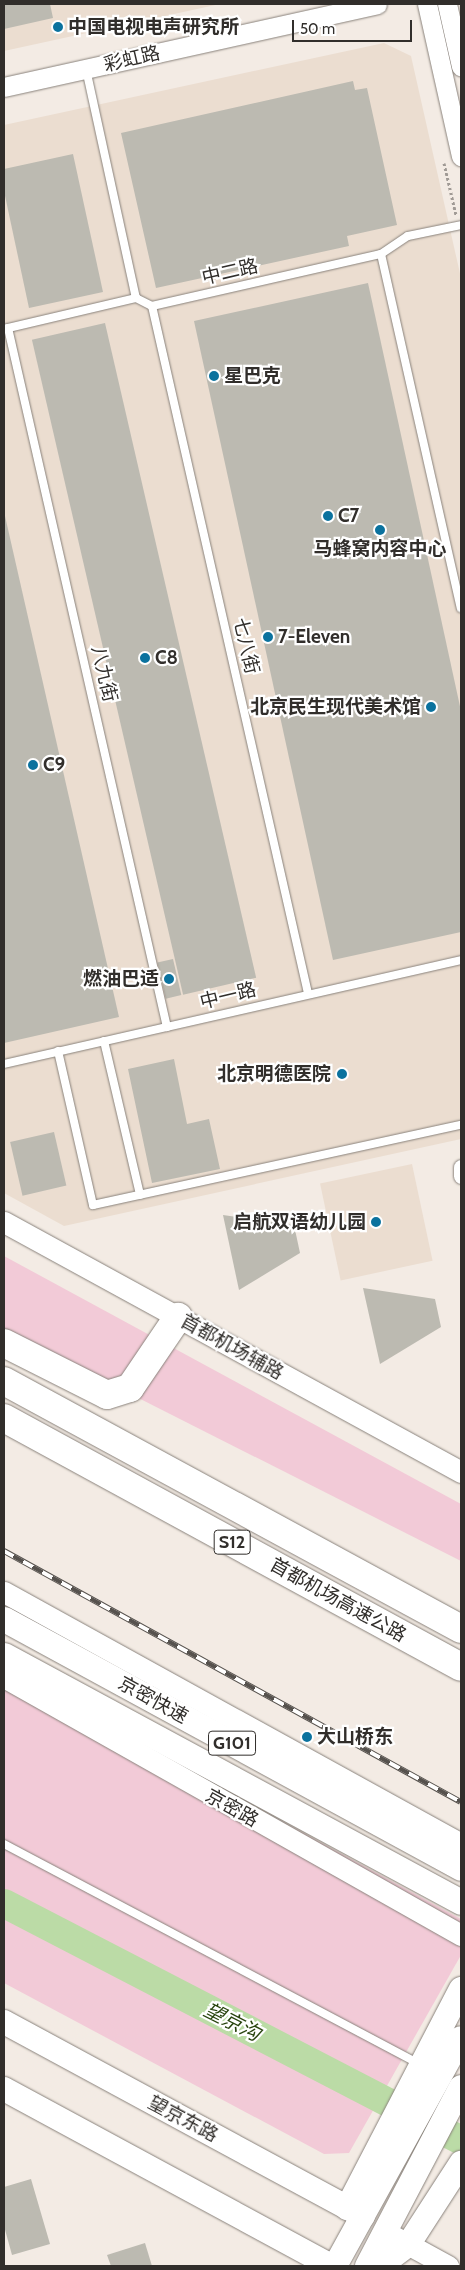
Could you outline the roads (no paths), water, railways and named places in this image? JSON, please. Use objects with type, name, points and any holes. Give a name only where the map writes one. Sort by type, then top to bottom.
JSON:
[{"type":"highway","points":[[4,1343],[107,1395],[130,1388],[178,1317]]},
{"type":"highway","name":"首都机场高速公路","points":[[4,1381],[461,1629]]},
{"type":"highway","name":"首都机场高速公路","points":[[4,1418],[461,1667]]},
{"type":"highway","name":"京密快速","points":[[4,1619],[461,1868]]},
{"type":"highway","name":"京密快速","points":[[4,1655],[461,1902]]},
{"type":"main road","name":"首都机场辅路","points":[[4,1222],[461,1472]]},
{"type":"main road","name":"G101","points":[[4,1592],[461,1844]]},
{"type":"main road","name":"京密路","points":[[4,1677],[461,1935]]},
{"type":"main road","points":[[368,2266],[412,2182],[440,2082],[461,1989]]},
{"type":"main road","name":"望京东路","points":[[4,2022],[355,2212]]},
{"type":"main road","points":[[335,2266],[355,2212],[381,2165],[440,2082],[461,2038]]},
{"type":"main road","points":[[4,2088],[331,2266]]},
{"type":"main road","points":[[380,2266],[408,2244],[443,2194],[461,2163]]},
{"type":"main road","points":[[386,2233],[448,2266]]},
{"type":"street","name":"彩虹路","points":[[4,87],[377,4]]},
{"type":"street","points":[[427,4],[461,156]]},
{"type":"street","points":[[447,4],[461,66]]},
{"type":"street","points":[[461,1167],[461,1176]]},
{"type":"street","points":[[396,2266],[408,2244]]},
{"type":"lane","points":[[86,69],[136,298]]},
{"type":"lane","name":"中二路","points":[[152,306],[381,254],[408,236],[461,225]]},
{"type":"lane","points":[[381,254],[461,608]]},
{"type":"lane","points":[[6,328],[136,298],[152,306]]},
{"type":"lane","name":"七八街","points":[[152,306],[308,993]]},
{"type":"lane","name":"八九街","points":[[6,328],[168,1027]]},
{"type":"lane","name":"中一路","points":[[4,1064],[308,993],[461,960]]},
{"type":"lane","points":[[104,1041],[140,1195]]},
{"type":"lane","points":[[58,1051],[93,1205],[461,1125]]},
{"type":"lane","points":[[4,1844],[440,2082]]},
{"type":"waterway","name":"望京沟","points":[[4,1903],[461,2140]]},
{"type":"railway","points":[[4,1551],[461,1802]]},
{"type":"place","name":"中国电视电声研究所","points":[[58,27]]},
{"type":"place","name":"星巴克","points":[[214,376]]},
{"type":"place","name":"C7","points":[[328,516]]},
{"type":"place","name":"马蜂窝内容中心","points":[[380,530]]},
{"type":"place","name":"7-Eleven","points":[[268,637]]},
{"type":"place","name":"C8","points":[[145,658]]},
{"type":"place","name":"北京民生现代美术馆","points":[[431,707]]},
{"type":"place","name":"C9","points":[[33,765]]},
{"type":"place","name":"燃油巴适","points":[[169,979]]},
{"type":"place","name":"北京明德医院","points":[[342,1074]]},
{"type":"place","name":"启航双语幼儿园","points":[[376,1222]]},
{"type":"place","name":"大山桥东","points":[[307,1737]]}]
